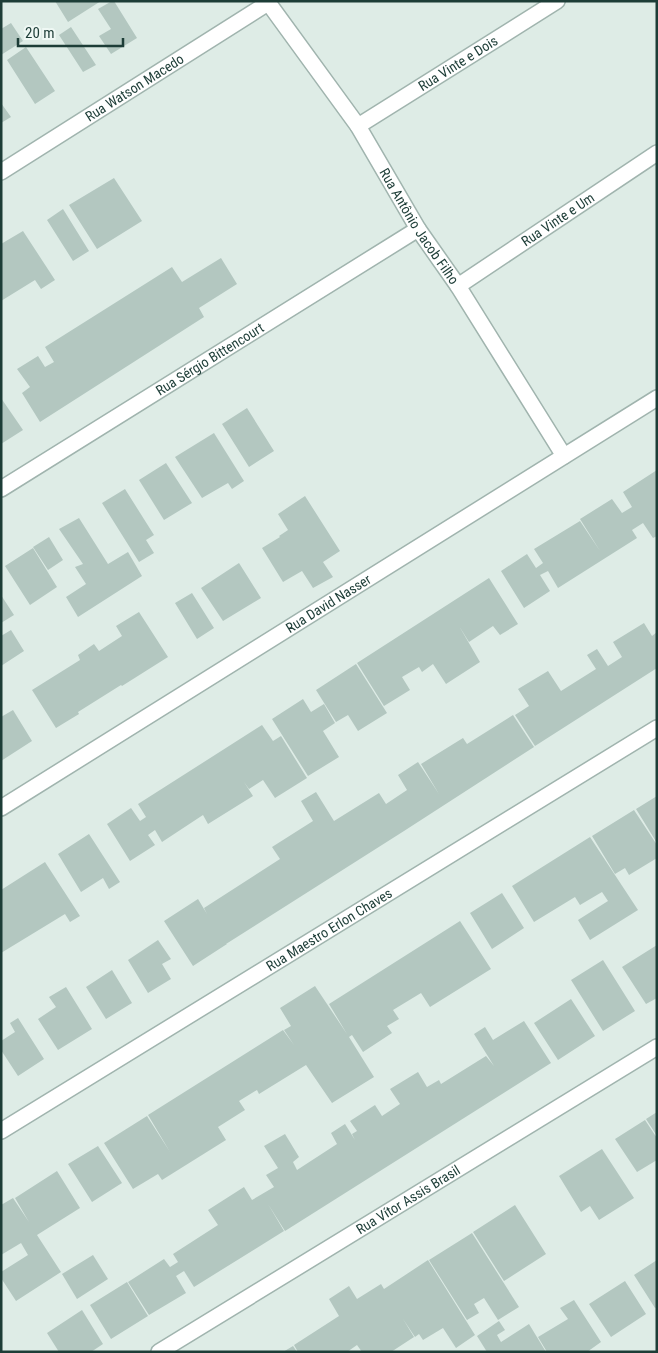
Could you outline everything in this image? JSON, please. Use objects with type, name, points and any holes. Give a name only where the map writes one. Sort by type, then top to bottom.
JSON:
[{"type":"street","name":"Rua Vinte e Dois","points":[[358,126],[557,1]]},
{"type":"street","name":"Rua Antônio Jacob Filho","points":[[268,2],[358,126],[418,229],[458,286],[564,456]]},
{"type":"street","name":"Rua Watson Macedo","points":[[1,172],[268,2]]},
{"type":"street","name":"Rua Vinte e Um","points":[[458,286],[657,153]]},
{"type":"street","name":"Rua Sérgio Bittencourt","points":[[1,489],[418,229]]},
{"type":"street","name":"Rua David Nasser","points":[[1,808],[657,398]]},
{"type":"street","name":"Rua Maestro Erlon Chaves","points":[[1,1132],[657,728]]},
{"type":"street","name":"Rua Vítor Assis Brasil","points":[[159,1352],[657,1046]]},
{"type":"building","points":[[55,1],[101,1],[68,22]]},
{"type":"building","points":[[114,1],[137,38],[111,54],[99,36],[111,29],[98,9]]},
{"type":"building","points":[[11,23],[23,41],[1,55],[1,29]]},
{"type":"building","points":[[71,27],[96,65],[83,72],[59,35]]},
{"type":"building","points":[[26,47],[55,91],[35,104],[7,60]]},
{"type":"building","points":[[1,103],[11,117],[1,123]]},
{"type":"building","points":[[114,178],[142,221],[97,249],[69,205]]},
{"type":"building","points":[[63,209],[89,251],[73,261],[47,220]]},
{"type":"building","points":[[23,231],[55,280],[41,289],[35,280],[1,301],[1,244]]},
{"type":"building","points":[[221,258],[237,284],[199,308],[204,317],[40,422],[22,393],[30,387],[17,369],[38,356],[45,367],[54,362],[45,347],[172,267],[182,282]]},
{"type":"building","points":[[1,398],[23,430],[1,444]]},
{"type":"building","points":[[247,408],[274,451],[249,467],[222,424]]},
{"type":"building","points":[[214,433],[244,481],[232,489],[228,483],[202,498],[175,457]]},
{"type":"building","points":[[166,463],[192,503],[164,520],[139,480]]},
{"type":"building","points":[[657,470],[657,536],[653,538],[643,523],[632,530],[637,538],[558,588],[548,571],[540,575],[550,591],[524,608],[501,571],[527,554],[536,568],[543,563],[534,549],[580,521],[600,551],[580,519],[612,499],[622,513],[632,507],[623,492]]},
{"type":"building","points":[[125,489],[154,535],[146,540],[154,553],[139,562],[102,503]]},
{"type":"building","points":[[305,496],[340,551],[323,562],[333,577],[313,588],[302,571],[283,582],[262,548],[288,530],[278,514]]},
{"type":"building","points":[[79,518],[108,564],[128,552],[142,576],[78,617],[66,597],[86,584],[75,567],[83,564],[59,529]]},
{"type":"building","points":[[49,537],[63,560],[48,570],[33,547]]},
{"type":"building","points":[[33,548],[57,587],[30,605],[5,566]]},
{"type":"building","points":[[239,563],[261,598],[223,621],[201,588]]},
{"type":"building","points":[[489,578],[518,624],[500,635],[493,626],[469,642],[459,626],[480,662],[446,684],[433,664],[422,672],[419,667],[402,677],[410,690],[384,706],[357,663]]},
{"type":"building","points":[[192,593],[214,628],[197,639],[175,603]]},
{"type":"building","points":[[1,595],[14,615],[1,623]]},
{"type":"building","points":[[139,612],[168,657],[78,712],[79,714],[56,728],[32,690],[80,660],[78,655],[94,644],[99,651],[122,636],[116,626]]},
{"type":"building","points":[[644,623],[652,636],[657,632],[657,668],[535,746],[515,715],[529,706],[518,689],[548,671],[561,691],[596,669],[587,655],[597,649],[608,666],[622,657],[613,642]]},
{"type":"building","points":[[11,630],[24,651],[1,666],[1,636]]},
{"type":"building","points":[[356,664],[387,713],[358,731],[348,715],[336,722],[316,690]]},
{"type":"building","points":[[303,699],[311,712],[324,704],[335,723],[323,731],[339,757],[308,776],[272,719]]},
{"type":"building","points":[[13,710],[32,741],[1,761],[1,717]]},
{"type":"building","points":[[513,715],[534,747],[193,966],[164,921],[198,899],[207,914],[204,908],[280,859],[272,847],[313,821],[301,801],[316,792],[334,821],[379,793],[386,804],[407,790],[398,775],[418,762],[439,794],[421,764],[463,738],[467,744]]},
{"type":"building","points":[[262,725],[273,741],[281,736],[307,778],[275,798],[263,780],[249,789],[244,782],[253,796],[208,824],[203,815],[162,842],[155,830],[148,835],[155,845],[130,861],[107,824],[131,808],[140,821],[146,817],[138,804]]},
{"type":"building","points":[[657,796],[657,843],[636,809]]},
{"type":"building","points":[[634,810],[657,845],[657,858],[629,875],[625,868],[615,874],[592,836]]},
{"type":"building","points":[[89,834],[120,882],[109,889],[103,878],[81,892],[58,854]]},
{"type":"building","points":[[590,837],[638,910],[590,940],[578,920],[608,901],[602,892],[580,905],[575,897],[534,922],[512,886]]},
{"type":"building","points":[[45,862],[80,916],[70,922],[65,914],[1,953],[1,890]]},
{"type":"building","points":[[502,893],[524,928],[492,949],[470,913]]},
{"type":"building","points":[[460,921],[491,969],[430,1007],[421,993],[393,1010],[399,1019],[387,1026],[392,1033],[363,1052],[352,1035],[349,1037],[374,1077],[332,1103],[306,1065],[259,1094],[257,1090],[239,1101],[245,1110],[218,1127],[226,1140],[162,1180],[158,1174],[133,1189],[104,1143],[147,1116],[170,1152],[148,1115],[283,1030],[294,1045],[284,1030],[291,1026],[280,1008],[315,986],[347,1034],[329,1004]]},
{"type":"building","points":[[158,940],[171,959],[162,964],[171,979],[148,993],[128,960]]},
{"type":"building","points":[[657,945],[657,998],[646,1004],[622,967]]},
{"type":"building","points":[[603,960],[635,1011],[603,1031],[571,980]]},
{"type":"building","points":[[112,970],[132,1003],[106,1019],[86,987]]},
{"type":"building","points":[[66,987],[92,1029],[58,1050],[38,1019],[56,1007],[49,997]]},
{"type":"building","points":[[571,999],[595,1036],[558,1060],[534,1023]]},
{"type":"building","points":[[18,1018],[44,1059],[18,1076],[1,1050],[1,1041],[15,1032],[10,1023]]},
{"type":"building","points":[[524,1021],[551,1063],[285,1231],[268,1204],[284,1231],[194,1287],[184,1271],[176,1276],[186,1293],[149,1315],[128,1282],[164,1259],[170,1267],[178,1262],[173,1254],[218,1225],[208,1210],[244,1187],[252,1200],[274,1187],[266,1175],[278,1168],[264,1146],[285,1134],[299,1157],[293,1162],[297,1170],[337,1144],[331,1133],[345,1124],[355,1140],[352,1134],[357,1131],[350,1121],[375,1105],[382,1116],[400,1104],[390,1089],[418,1072],[427,1087],[439,1080],[441,1084],[486,1056],[494,1066],[474,1034],[485,1027],[493,1040]]},
{"type":"building","points":[[657,1112],[657,1136],[646,1119]]},
{"type":"building","points":[[645,1120],[657,1138],[657,1160],[637,1172],[615,1139]]},
{"type":"building","points":[[98,1146],[122,1183],[92,1202],[68,1164]]},
{"type":"building","points":[[602,1149],[634,1198],[599,1220],[590,1206],[581,1212],[559,1176]]},
{"type":"building","points":[[57,1171],[80,1208],[37,1235],[61,1272],[16,1301],[1,1278],[1,1272],[28,1255],[21,1243],[1,1255],[1,1205],[13,1198],[29,1222],[15,1198]]},
{"type":"building","points":[[515,1205],[546,1254],[504,1281],[473,1232]]},
{"type":"building","points":[[472,1233],[519,1307],[498,1320],[484,1298],[474,1304],[479,1313],[467,1320],[429,1260]]},
{"type":"building","points":[[93,1255],[108,1279],[77,1299],[62,1274]]},
{"type":"building","points":[[428,1260],[475,1335],[456,1348],[443,1328],[423,1340],[419,1334],[415,1337],[403,1319],[414,1337],[391,1352],[362,1352],[357,1345],[347,1352],[298,1352],[294,1345],[339,1316],[329,1299],[349,1286],[357,1299],[381,1284],[384,1289]]},
{"type":"building","points":[[657,1260],[657,1307],[655,1308],[634,1275]]},
{"type":"building","points":[[625,1281],[646,1314],[611,1337],[589,1304]]},
{"type":"building","points":[[127,1282],[148,1316],[111,1339],[90,1305]]},
{"type":"building","points":[[574,1300],[601,1342],[587,1352],[547,1352],[538,1337],[568,1319],[560,1308]]},
{"type":"building","points":[[82,1310],[103,1344],[91,1352],[59,1352],[47,1333]]},
{"type":"building","points":[[499,1321],[505,1330],[497,1335],[501,1342],[529,1324],[546,1352],[487,1352],[477,1336]]},
{"type":"building","points":[[293,1346],[297,1352],[283,1352]]}]
